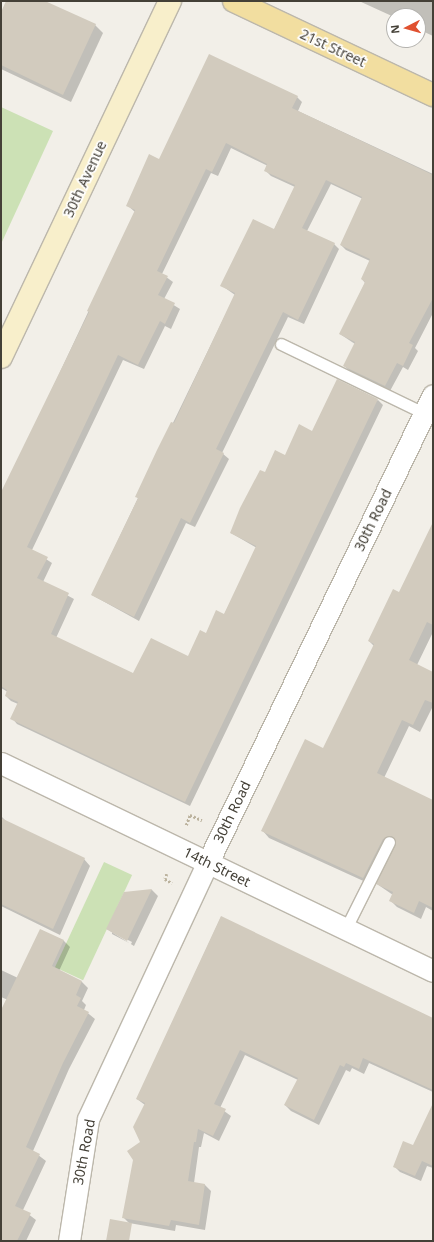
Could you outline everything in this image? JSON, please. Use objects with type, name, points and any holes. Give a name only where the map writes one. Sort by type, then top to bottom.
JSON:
[{"type":"main road","name":"21st Street","points":[[234,1],[433,95]]},
{"type":"street","name":"30th Avenue","points":[[1,357],[170,1]]},
{"type":"street","name":"30th Road","points":[[69,1241],[88,1119],[208,862],[433,395]]},
{"type":"street","name":"14th Street","points":[[1,763],[433,971]]},
{"type":"lane","points":[[281,344],[424,413]]},
{"type":"lane","points":[[346,928],[389,842]]},
{"type":"path","points":[[186,825],[190,815],[202,820]]},
{"type":"path","points":[[167,874],[165,879],[174,884]]},
{"type":"green space","points":[[1,107],[53,131],[1,244]]},
{"type":"green space","points":[[104,862],[132,875],[83,980],[55,967]]},
{"type":"building","points":[[6,1],[45,1],[96,24],[63,95],[1,65],[1,12]]},
{"type":"building","points":[[209,54],[298,96],[292,108],[433,175],[433,298],[409,343],[413,345],[403,366],[397,363],[385,386],[343,366],[355,342],[339,334],[365,282],[361,279],[370,259],[340,245],[362,197],[326,180],[302,228],[335,243],[298,320],[283,312],[216,449],[224,453],[190,523],[181,518],[134,617],[91,595],[138,498],[135,497],[157,450],[171,422],[174,423],[235,293],[220,286],[253,219],[274,229],[295,185],[264,171],[267,164],[226,143],[212,172],[206,169],[157,271],[168,276],[158,295],[175,303],[165,324],[160,321],[138,365],[118,355],[27,547],[48,557],[37,578],[69,593],[51,634],[133,673],[151,638],[188,656],[200,630],[206,633],[216,610],[224,614],[256,546],[230,533],[240,508],[260,470],[265,472],[275,450],[285,455],[299,424],[312,431],[337,379],[378,399],[185,802],[10,719],[18,702],[5,696],[7,690],[1,686],[1,492],[89,312],[87,311],[135,210],[126,206],[149,154],[159,159]]},
{"type":"building","points":[[433,522],[433,625],[427,622],[409,660],[433,672],[433,703],[425,700],[413,725],[402,720],[377,773],[433,800],[433,908],[419,901],[414,913],[389,901],[393,892],[376,884],[395,845],[392,836],[383,839],[363,878],[261,831],[305,739],[323,748],[374,644],[368,641],[393,589],[399,592]]},
{"type":"building","points":[[1,818],[85,858],[53,929],[1,904]]},
{"type":"building","points":[[152,889],[127,941],[106,929],[124,892]]},
{"type":"building","points":[[221,916],[433,1018],[433,1090],[363,1058],[359,1069],[346,1063],[344,1067],[340,1065],[314,1120],[284,1105],[298,1078],[240,1050],[214,1104],[226,1109],[213,1136],[198,1129],[196,1142],[194,1142],[188,1181],[205,1184],[199,1225],[171,1220],[169,1226],[122,1218],[133,1160],[127,1151],[140,1142],[133,1127],[145,1103],[136,1099]]},
{"type":"building","points":[[40,929],[64,940],[52,966],[82,981],[76,995],[81,998],[77,1006],[89,1012],[63,1063],[26,1147],[40,1154],[15,1206],[31,1213],[17,1241],[1,1241],[1,1010]]},
{"type":"building","points":[[433,1103],[433,1166],[422,1161],[415,1176],[393,1167],[403,1141],[413,1145]]},
{"type":"building","points":[[110,1219],[132,1223],[129,1241],[106,1241]]}]
